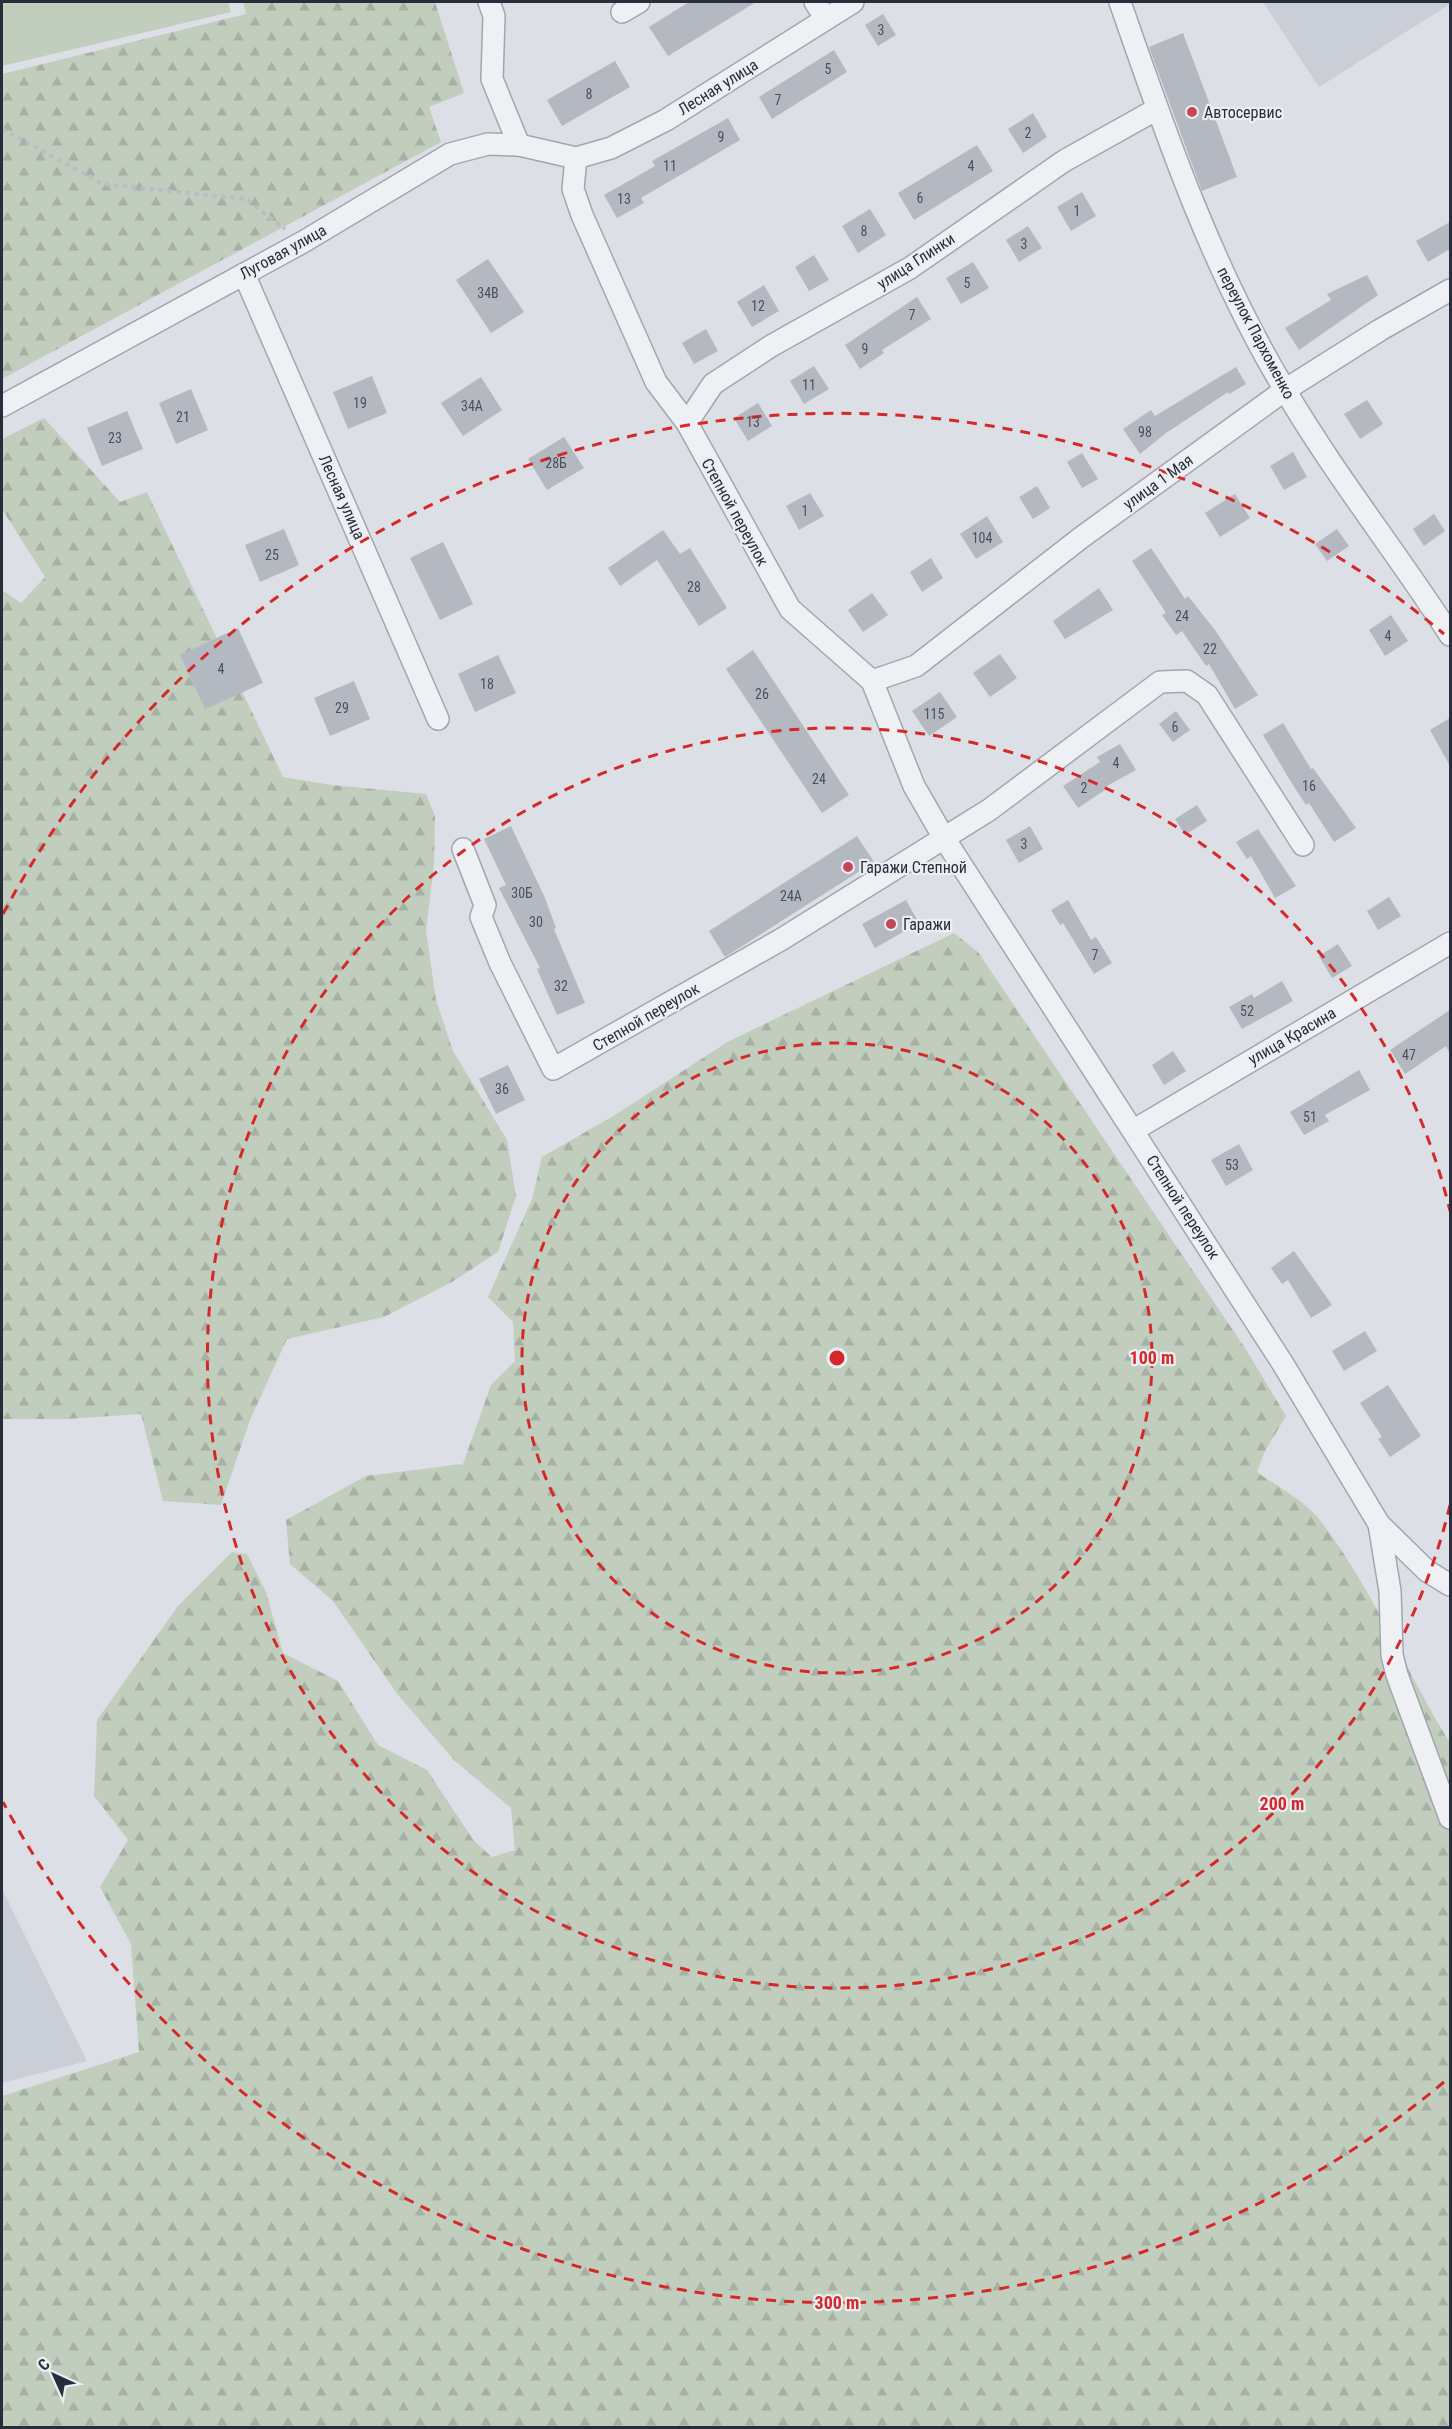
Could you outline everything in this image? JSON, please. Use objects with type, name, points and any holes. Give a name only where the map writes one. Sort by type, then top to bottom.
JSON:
[{"type":"street","points":[[489,2],[494,16],[492,79],[519,145]]},
{"type":"street","name":"Лесная улица","points":[[576,158],[611,148],[666,120],[820,10],[853,2]]},
{"type":"street","name":"переулок Пархоменко","points":[[1120,2],[1173,157],[1214,254],[1285,390],[1449,631]]},
{"type":"street","name":"улица Глинки","points":[[687,423],[713,384],[771,346],[910,268],[1064,161],[1157,109]]},
{"type":"street","name":"Луговая улица","points":[[2,406],[303,242],[450,154],[488,144],[519,145],[576,158]]},
{"type":"street","name":"Степной переулок","points":[[576,158],[573,189],[582,215],[656,382],[687,423],[790,609],[872,681],[914,786],[944,838],[1283,1364],[1379,1524],[1427,1571],[1450,1585]]},
{"type":"street","name":"Лесная улица","points":[[244,274],[438,719]]},
{"type":"street","name":"улица 1 Мая","points":[[872,681],[916,666],[1082,537],[1285,390],[1380,330],[1450,290]]},
{"type":"street","name":"Степной переулок","points":[[463,849],[485,905],[481,917],[484,926],[553,1069],[782,939],[944,838],[1022,786],[1160,682],[1187,681],[1206,695],[1303,845]]},
{"type":"street","name":"улица Красина","points":[[1134,1130],[1450,943]]},
{"type":"street","points":[[1379,1524],[1390,1591],[1394,1665],[1450,1818]]},
{"type":"path","points":[[2,129],[103,184],[246,199],[303,242]]},
{"type":"shaded area","points":[[1263,2],[1450,2],[1450,4],[1319,87]]},
{"type":"shaded area","points":[[2,1889],[87,2061],[2,2083]]},
{"type":"green space","points":[[2,2],[228,2],[231,12],[2,66]]},
{"type":"green space","points":[[243,2],[435,2],[464,93],[429,107],[441,142],[2,379],[2,74],[246,14]]},
{"type":"green space","points":[[44,418],[120,502],[147,492],[283,777],[332,785],[426,794],[435,816],[434,865],[426,930],[436,1000],[453,1051],[507,1140],[516,1196],[498,1252],[452,1282],[384,1317],[287,1339],[250,1420],[221,1505],[163,1501],[141,1414],[67,1419],[2,1419],[2,590],[21,603],[45,577],[2,509],[2,439]]},
{"type":"green space","points":[[954,933],[978,952],[1247,1351],[1286,1416],[1265,1451],[1257,1472],[1306,1506],[1319,1519],[1338,1545],[1356,1572],[1450,1743],[1450,2427],[2,2427],[2,2096],[139,2052],[131,1944],[100,1887],[128,1840],[94,1796],[97,1720],[178,1606],[232,1552],[247,1554],[266,1592],[283,1653],[338,1681],[378,1745],[427,1770],[474,1841],[492,1857],[515,1850],[511,1808],[454,1760],[398,1695],[333,1601],[290,1564],[286,1520],[366,1476],[463,1464],[491,1385],[515,1361],[513,1322],[488,1297],[532,1199],[542,1157],[615,1115],[729,1041]]},
{"type":"building","points":[[689,2],[756,2],[668,56],[649,27]]},
{"type":"building","points":[[883,14],[896,35],[878,46],[865,25]]},
{"type":"building","name":"Автосервис","points":[[1183,33],[1237,177],[1202,191],[1149,47]]},
{"type":"building","points":[[834,50],[847,72],[772,119],[759,97]]},
{"type":"building","points":[[615,61],[630,87],[562,126],[547,100]]},
{"type":"building","points":[[1033,113],[1047,137],[1023,153],[1008,129]]},
{"type":"building","points":[[728,118],[740,140],[641,198],[644,203],[617,218],[604,195],[655,166],[652,161]]},
{"type":"building","points":[[977,145],[993,171],[914,220],[898,193]]},
{"type":"building","points":[[1082,192],[1096,216],[1071,231],[1057,207]]},
{"type":"building","points":[[870,209],[886,235],[858,253],[842,226]]},
{"type":"building","points":[[1450,222],[1450,249],[1428,262],[1416,241]]},
{"type":"building","points":[[1028,226],[1042,248],[1019,262],[1006,240]]},
{"type":"building","points":[[814,255],[829,280],[809,291],[795,267]]},
{"type":"building","points":[[488,259],[524,312],[491,333],[456,280]]},
{"type":"building","points":[[973,262],[989,288],[961,304],[946,278]]},
{"type":"building","points":[[1367,275],[1378,295],[1299,350],[1285,328],[1331,300],[1327,294]]},
{"type":"building","points":[[764,285],[779,311],[752,327],[737,302]]},
{"type":"building","points":[[917,297],[931,319],[882,350],[884,353],[860,369],[845,345]]},
{"type":"building","points":[[706,329],[718,351],[694,364],[682,343]]},
{"type":"building","points":[[814,366],[829,389],[804,404],[790,381]]},
{"type":"building","points":[[1236,367],[1246,384],[1229,394],[1228,392],[1166,433],[1140,454],[1123,429],[1151,410],[1155,416]]},
{"type":"building","points":[[372,376],[387,413],[348,429],[333,392]]},
{"type":"building","points":[[481,377],[502,410],[463,436],[441,403]]},
{"type":"building","points":[[191,389],[208,430],[176,444],[159,403]]},
{"type":"building","points":[[1367,400],[1383,424],[1360,439],[1344,414]]},
{"type":"building","points":[[758,403],[772,426],[748,441],[734,418]]},
{"type":"building","points":[[127,411],[143,449],[102,466],[87,428]]},
{"type":"building","points":[[564,437],[584,468],[547,490],[528,459]]},
{"type":"building","points":[[1293,452],[1307,477],[1284,490],[1270,466]]},
{"type":"building","points":[[1082,453],[1098,479],[1082,488],[1067,462]]},
{"type":"building","points":[[1037,486],[1050,508],[1033,519],[1019,497]]},
{"type":"building","points":[[810,493],[824,516],[799,530],[786,506]]},
{"type":"building","points":[[1235,494],[1250,518],[1220,537],[1205,513]]},
{"type":"building","points":[[1434,514],[1445,531],[1424,546],[1413,529]]},
{"type":"building","points":[[987,516],[1003,542],[976,559],[960,534]]},
{"type":"building","points":[[284,529],[299,565],[260,582],[245,545]]},
{"type":"building","points":[[1337,529],[1349,546],[1327,561],[1315,544]]},
{"type":"building","points":[[663,530],[680,554],[690,548],[727,608],[699,626],[657,560],[620,586],[608,568]]},
{"type":"building","points":[[443,542],[473,604],[440,620],[410,558]]},
{"type":"building","points":[[1151,548],[1185,599],[1188,596],[1215,630],[1258,695],[1235,709],[1209,664],[1206,666],[1182,631],[1176,635],[1162,615],[1166,613],[1132,561]]},
{"type":"building","points":[[931,558],[943,578],[922,592],[910,572]]},
{"type":"building","points":[[1099,588],[1113,610],[1065,639],[1053,621]]},
{"type":"building","points":[[872,593],[888,615],[863,632],[848,610]]},
{"type":"building","points":[[1391,615],[1408,641],[1385,656],[1369,630]]},
{"type":"building","points":[[238,628],[263,683],[205,709],[180,655]]},
{"type":"building","points":[[753,650],[849,795],[822,813],[726,669]]},
{"type":"building","points":[[1000,654],[1017,678],[990,697],[973,673]]},
{"type":"building","points":[[498,655],[516,693],[475,712],[458,674]]},
{"type":"building","points":[[354,681],[370,719],[330,736],[314,698]]},
{"type":"building","points":[[940,692],[957,717],[929,736],[912,711]]},
{"type":"building","points":[[1176,711],[1190,730],[1173,742],[1159,724]]},
{"type":"building","points":[[1450,718],[1450,766],[1430,730]]},
{"type":"building","points":[[1283,723],[1311,769],[1313,768],[1356,828],[1334,842],[1309,803],[1306,805],[1263,735]]},
{"type":"building","points":[[1120,744],[1136,770],[1103,788],[1105,790],[1078,808],[1063,786],[1100,762],[1097,757]]},
{"type":"building","points":[[1197,805],[1207,821],[1185,835],[1175,819]]},
{"type":"building","points":[[511,826],[545,898],[556,928],[554,929],[585,1003],[557,1015],[537,969],[540,968],[499,888],[506,885],[484,839]]},
{"type":"building","points":[[1030,826],[1043,849],[1019,863],[1006,840]]},
{"type":"building","points":[[1258,829],[1296,886],[1275,898],[1251,856],[1247,859],[1236,842]]},
{"type":"building","points":[[857,836],[874,862],[725,957],[709,931]]},
{"type":"building","points":[[1389,897],[1401,916],[1378,930],[1367,911]]},
{"type":"building","name":"Гаражи","points":[[906,900],[919,923],[875,948],[862,924]]},
{"type":"building","points":[[1068,900],[1091,940],[1096,937],[1112,963],[1094,974],[1063,923],[1060,925],[1051,910]]},
{"type":"building","points":[[1338,944],[1352,966],[1332,978],[1319,956]]},
{"type":"building","points":[[1282,981],[1293,1001],[1242,1029],[1229,1007],[1252,994],[1254,998]]},
{"type":"building","points":[[1450,1010],[1450,1054],[1446,1046],[1405,1074],[1390,1050]]},
{"type":"building","points":[[1173,1051],[1186,1071],[1164,1085],[1152,1065]]},
{"type":"building","points":[[508,1065],[525,1100],[496,1114],[479,1079]]},
{"type":"building","points":[[1359,1070],[1370,1090],[1325,1115],[1329,1121],[1304,1135],[1290,1112]]},
{"type":"building","points":[[1239,1144],[1253,1170],[1226,1186],[1211,1160]]},
{"type":"building","points":[[1294,1251],[1332,1305],[1311,1318],[1288,1280],[1282,1284],[1271,1268]]},
{"type":"building","points":[[1365,1331],[1377,1351],[1344,1371],[1332,1351]]},
{"type":"building","points":[[1388,1385],[1421,1436],[1390,1457],[1378,1439],[1382,1437],[1360,1403]]},
{"type":"place","name":"Автосервис","points":[[1192,112]]},
{"type":"place","name":"Гаражи Степной","points":[[848,867]]},
{"type":"place","name":"Гаражи","points":[[891,924]]}]
